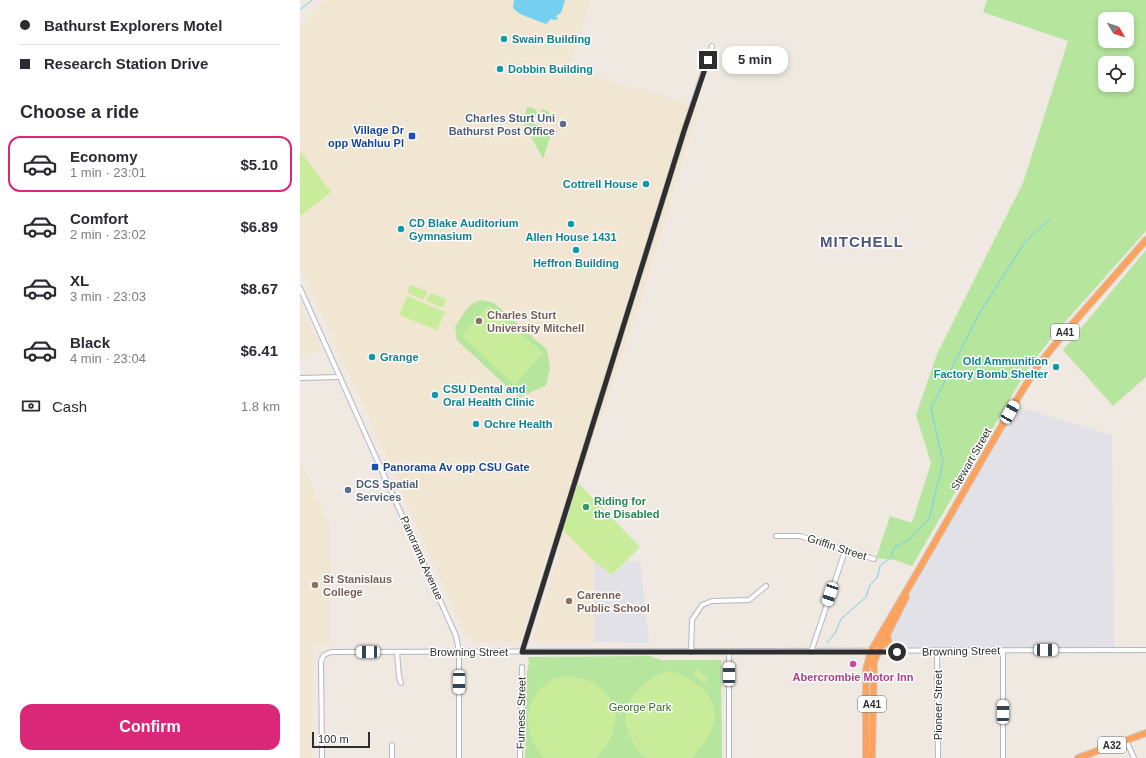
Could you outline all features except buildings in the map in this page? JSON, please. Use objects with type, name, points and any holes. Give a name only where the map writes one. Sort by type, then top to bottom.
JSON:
[{"type":"highway","name":"Stewart Street","points":[[866,758],[866,670],[871,651],[1016,400],[1037,367],[1061,337],[1146,240]]},
{"type":"highway","name":"Stewart Street","points":[[872,758],[872,676],[878,651],[924,561]]},
{"type":"highway","points":[[889,629],[887,643],[897,652]]},
{"type":"highway","name":"A32","points":[[1082,757],[1146,732]]},
{"type":"street","points":[[522,652],[684,131],[712,46]]},
{"type":"street","points":[[300,288],[340,377],[300,378]]},
{"type":"street","name":"Panorama Avenue","points":[[340,377],[381,465],[456,636],[459,652],[459,758]]},
{"type":"street","name":"Griffin Street","points":[[776,536],[800,536],[874,559]]},
{"type":"street","points":[[811,652],[845,550]]},
{"type":"street","points":[[691,652],[692,620],[702,605],[712,601],[749,600],[766,586]]},
{"type":"street","points":[[1003,650],[1003,758]]},
{"type":"street","name":"Browning Street","points":[[322,758],[322,658],[328,653],[335,652],[937,652],[1003,650],[1146,650]]},
{"type":"street","points":[[397,652],[399,677],[401,683]]},
{"type":"street","points":[[729,652],[729,758]]},
{"type":"street","name":"Pioneer Street","points":[[937,652],[938,758]]},
{"type":"street","name":"Furness Street","points":[[520,758],[522,667]]},
{"type":"street","points":[[1126,740],[1134,758]]},
{"type":"street","points":[[392,745],[392,758]]},
{"type":"shaded area","name":"Charles Sturt University Mitchell","points":[[324,0],[591,0],[569,68],[699,107],[642,296],[563,530],[594,561],[594,642],[532,642],[560,551],[562,531],[548,550],[520,642],[468,641],[396,477],[300,267],[300,28]]},
{"type":"shaded area","points":[[300,305],[303,311],[321,351],[300,355]]},
{"type":"shaded area","points":[[1021,408],[1112,435],[1114,650],[897,651],[887,639],[887,635],[924,561],[997,434]]},
{"type":"shaded area","name":"St Stanislaus College","points":[[300,464],[302,464],[330,526],[330,643],[313,644],[312,758],[300,758]]},
{"type":"shaded area","points":[[594,561],[612,575],[626,562],[640,561],[649,643],[594,642]]},
{"type":"green space","points":[[987,0],[1146,0],[1146,231],[1056,332],[1028,368],[912,566],[895,560],[876,558],[890,516],[912,523],[931,463],[916,415],[937,354],[1023,183],[1068,41],[983,12]]},
{"type":"green space","points":[[527,107],[535,109],[541,119],[525,115]]},
{"type":"green space","points":[[540,109],[548,111],[552,120],[546,119]]},
{"type":"green space","points":[[522,120],[545,127],[544,132],[551,134],[543,159]]},
{"type":"green space","points":[[300,151],[331,192],[300,216]]},
{"type":"green space","points":[[1146,250],[1146,377],[1113,406],[1063,350]]},
{"type":"green space","points":[[410,285],[427,291],[424,300],[407,293]]},
{"type":"green space","points":[[430,293],[446,299],[443,308],[426,301]]},
{"type":"green space","points":[[407,296],[445,312],[437,330],[399,315]]},
{"type":"green space","points":[[481,300],[494,303],[547,350],[550,368],[546,385],[519,398],[457,340],[455,327],[469,307]]},
{"type":"green space","points":[[489,305],[543,353],[515,385],[461,336]]},
{"type":"green space","name":"Riding for the Disabled","points":[[578,483],[640,547],[612,575],[594,561],[563,530]]},
{"type":"green space","name":"George Park","points":[[650,656],[661,660],[721,660],[722,758],[525,758],[525,682],[529,663],[528,657]]},
{"type":"green space","points":[[697,669],[708,678],[705,683],[693,674]]},
{"type":"green space","points":[[670,671],[680,674],[695,683],[712,701],[715,711],[712,730],[691,758],[648,758],[639,752],[629,734],[626,726],[626,711],[632,698],[646,682],[659,674]]},
{"type":"green space","points":[[569,676],[586,680],[599,687],[608,696],[614,707],[616,719],[613,732],[606,745],[595,758],[545,758],[536,747],[530,734],[528,721],[534,696],[543,686],[554,679]]},
{"type":"water","points":[[514,0],[565,0],[561,13],[556,16],[558,19],[551,19],[546,24],[520,14],[513,8]]},
{"type":"waterway","points":[[300,10],[312,0]]},
{"type":"waterway","points":[[827,643],[835,633],[841,619],[866,597],[870,585],[877,578],[880,566],[891,557],[895,547],[911,538],[929,519],[943,462],[931,408],[979,314],[1025,242],[1050,219]]},
{"type":"place","name":"Swain Building","points":[[504,39]]},
{"type":"place","name":"Dobbin Building","points":[[500,69]]},
{"type":"place","name":"Charles Sturt Uni Bathurst Post Office","points":[[563,124]]},
{"type":"place","name":"Village Dr opp Wahluu Pl","points":[[412,136]]},
{"type":"place","name":"Cottrell House","points":[[646,184]]},
{"type":"place","name":"Allen House 1431","points":[[571,224]]},
{"type":"place","name":"CD Blake Auditorium Gymnasium","points":[[401,229]]},
{"type":"place","name":"Heffron Building","points":[[576,250]]},
{"type":"place","name":"Charles Sturt University Mitchell","points":[[479,321]]},
{"type":"place","name":"Grange","points":[[372,357]]},
{"type":"place","name":"Old Ammunition Factory Bomb Shelter","points":[[1056,367]]},
{"type":"place","name":"CSU Dental and Oral Health Clinic","points":[[435,395]]},
{"type":"place","name":"Ochre Health","points":[[476,424]]},
{"type":"place","name":"Panorama Av opp CSU Gate","points":[[375,467]]},
{"type":"place","name":"DCS Spatial Services","points":[[348,490]]},
{"type":"place","name":"Riding for the Disabled","points":[[586,507]]},
{"type":"place","name":"St Stanislaus College","points":[[315,585]]},
{"type":"place","name":"Carenne Public School","points":[[569,601]]},
{"type":"place","name":"Abercrombie Motor Inn","points":[[853,664]]},
{"type":"district","name":"MITCHELL","points":[[862,241]]},
{"type":"route","points":[[708,60],[650,238],[522,652],[897,652]]}]
